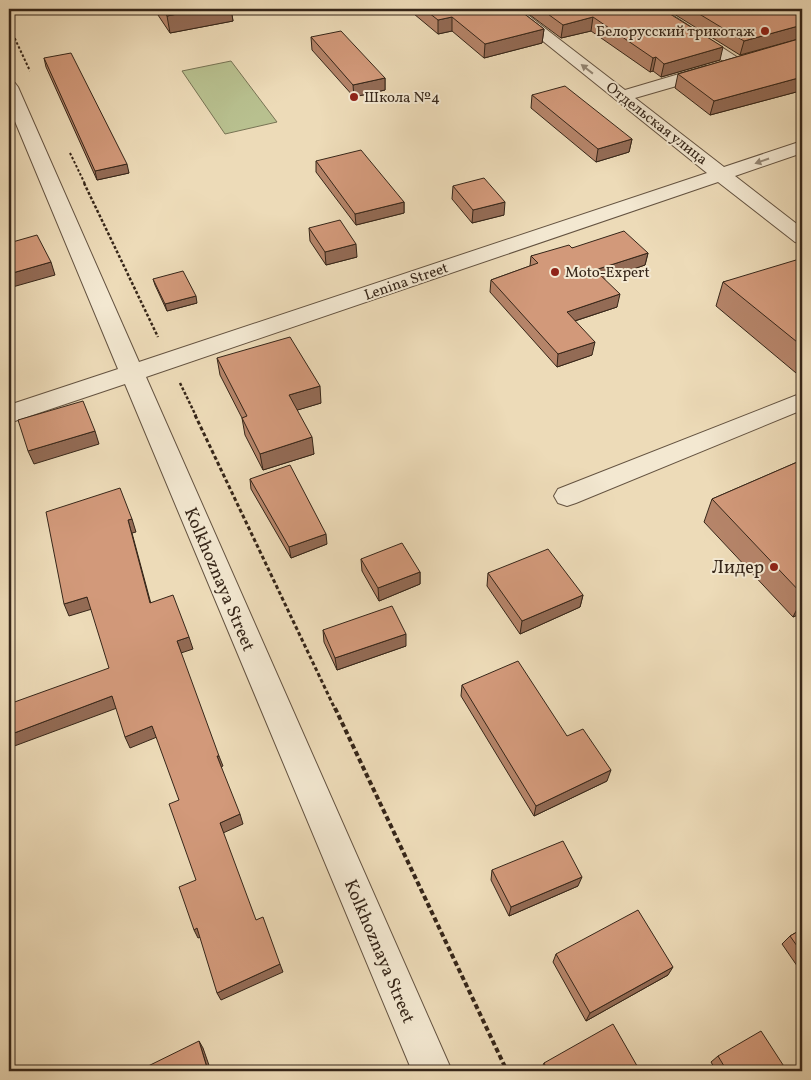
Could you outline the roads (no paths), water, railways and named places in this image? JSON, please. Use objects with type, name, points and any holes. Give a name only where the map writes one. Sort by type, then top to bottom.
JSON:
[{"type":"street","name":"Отдельская улица","points":[[511,9],[802,238]]},
{"type":"street","points":[[653,9],[738,63]]},
{"type":"street","points":[[623,96],[757,57]]},
{"type":"street","name":"Kolkhoznaya Street","points":[[21,83],[131,374],[432,1071]]},
{"type":"street","name":"Lenina Street","points":[[9,414],[802,147]]},
{"type":"street","points":[[567,496],[802,401]]},
{"type":"place","name":"Белорусский трикотаж","points":[[765,31]]},
{"type":"place","name":"Школа №4","points":[[354,97]]},
{"type":"place","name":"Moto-Expert","points":[[555,272]]},
{"type":"place","name":"Лидер","points":[[774,567]]}]
